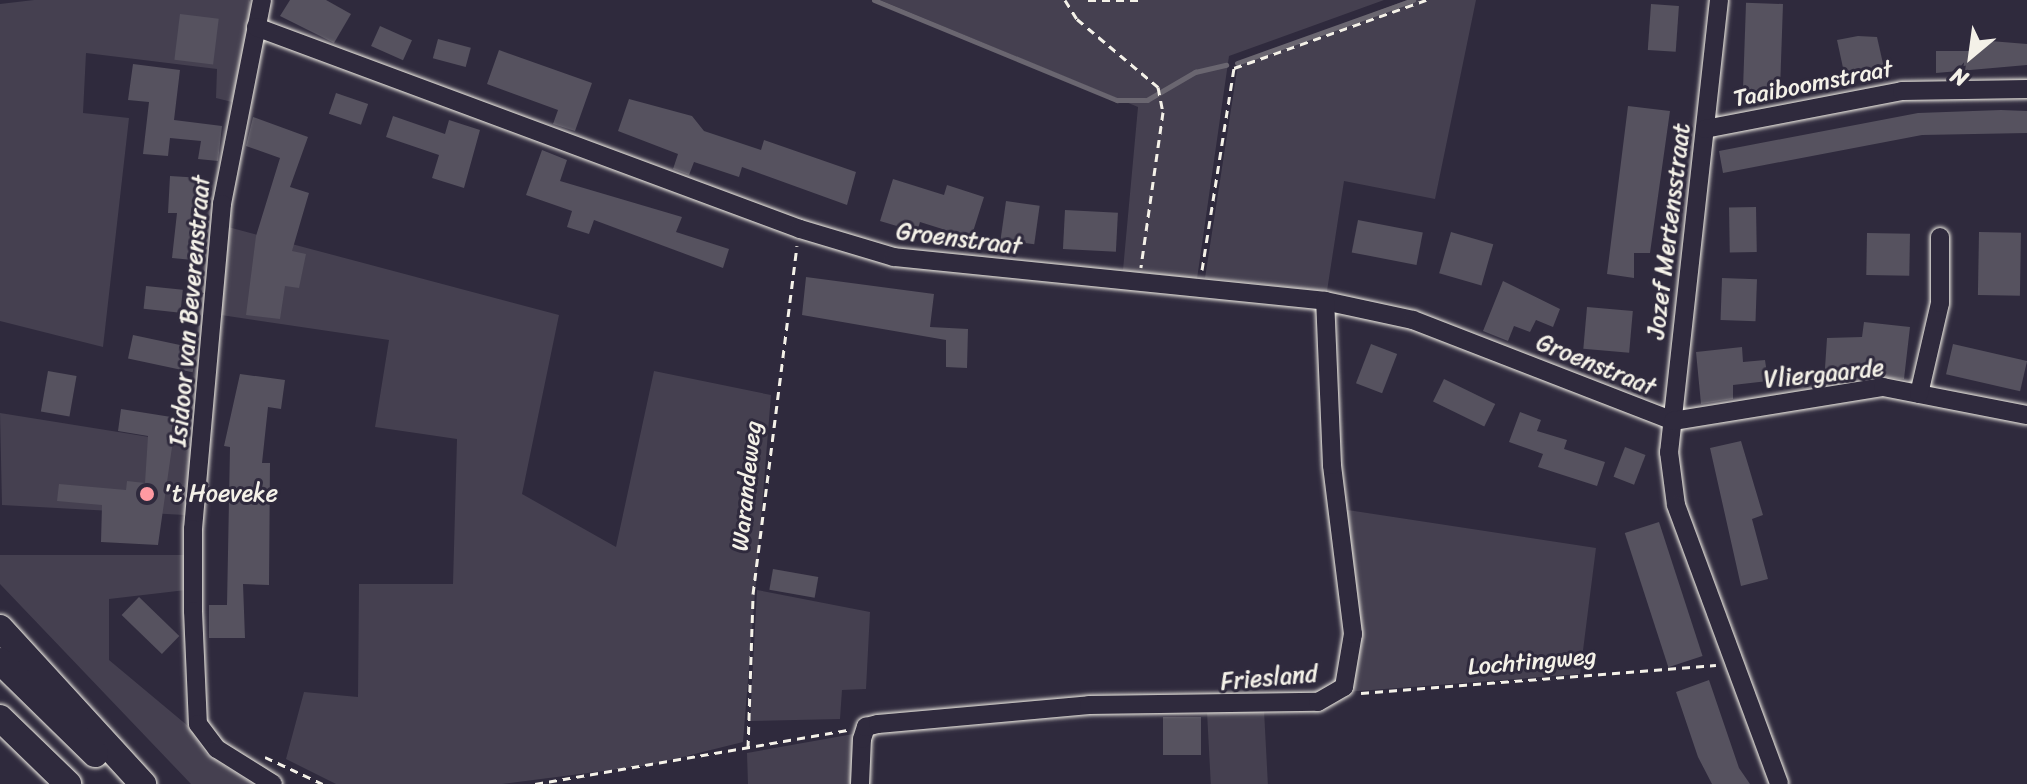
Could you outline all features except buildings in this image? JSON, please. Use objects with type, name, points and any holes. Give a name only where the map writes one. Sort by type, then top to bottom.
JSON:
[{"type":"highway","points":[[0,628],[143,784]]},
{"type":"highway","points":[[0,661],[126,784]]},
{"type":"highway","points":[[0,718],[68,784]]},
{"type":"street","name":"Isidoor van Beverenstraat","points":[[262,0],[222,204],[193,529],[198,724],[240,765],[273,784]]},
{"type":"street","name":"Jozef Mertensstraat","points":[[1719,0],[1673,421],[1676,505],[1779,784]]},
{"type":"street","name":"Groenstraat","points":[[256,27],[800,229],[894,257],[1325,301],[1413,320],[1673,421]]},
{"type":"street","name":"Taaiboomstraat","points":[[1705,129],[1902,91],[2027,89]]},
{"type":"street","points":[[1919,394],[1940,303],[1940,237]]},
{"type":"street","name":"Friesland","points":[[866,727],[1089,705],[1183,709],[1333,696],[1350,677],[1353,634],[1332,465],[1325,301]]},
{"type":"street","name":"Vliergaarde","points":[[1673,421],[1883,387],[2027,415]]},
{"type":"street","points":[[860,784],[866,727]]},
{"type":"path","points":[[1065,0],[1077,19],[1158,87],[1160,102],[1139,282]]},
{"type":"path","points":[[1088,0],[1143,0]]},
{"type":"path","points":[[1200,288],[1234,68],[1426,0]]},
{"type":"path","name":"Warandeweg","points":[[748,748],[753,594],[800,229]]},
{"type":"path","name":"Lochtingweg","points":[[1333,696],[1733,664]]},
{"type":"path","points":[[535,784],[866,727]]},
{"type":"path","points":[[240,765],[258,755],[323,784]]},
{"type":"shaded area","points":[[34,0],[249,0],[252,7],[232,102],[216,98],[217,69],[86,53],[83,113],[129,118],[103,347],[0,321],[0,4]]},
{"type":"shaded area","points":[[880,0],[1384,0],[1229,56],[1197,279],[1123,270],[1138,107]]},
{"type":"shaded area","points":[[1407,0],[1476,0],[1435,199],[1344,181],[1327,291],[1205,278],[1238,64]]},
{"type":"shaded area","points":[[228,227],[559,315],[522,494],[616,547],[654,371],[771,395],[743,742],[650,765],[502,784],[336,784],[286,759],[304,692],[358,697],[359,584],[453,584],[457,439],[375,427],[389,340],[221,315]]},
{"type":"shaded area","points":[[0,413],[193,444],[185,515],[2,505]]},
{"type":"shaded area","points":[[1341,509],[1596,548],[1580,674],[1345,692],[1352,681]]},
{"type":"shaded area","points":[[0,555],[186,555],[186,590],[109,599],[109,660],[188,726],[206,754],[253,784],[191,784],[0,584]]},
{"type":"shaded area","points":[[757,590],[870,612],[866,689],[842,690],[840,719],[750,721]]},
{"type":"shaded area","points":[[1264,710],[1268,784],[1211,784],[1207,713]]},
{"type":"shaded area","points":[[859,733],[855,784],[748,784],[747,753]]},
{"type":"waterway","points":[[874,0],[1117,100],[1147,100],[1195,72],[1226,65]]},
{"type":"waterway","points":[[1237,63],[1413,0]]},
{"type":"place","name":"'t Hoeveke","points":[[147,494]]}]
